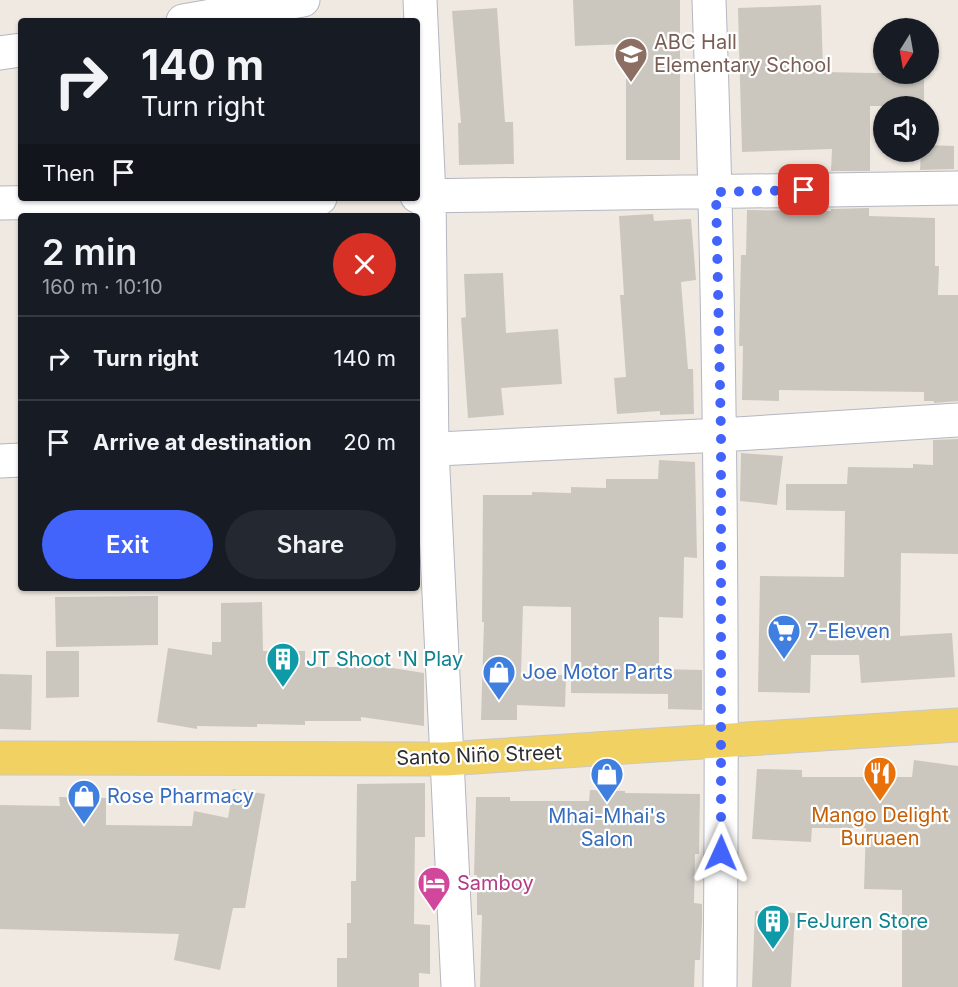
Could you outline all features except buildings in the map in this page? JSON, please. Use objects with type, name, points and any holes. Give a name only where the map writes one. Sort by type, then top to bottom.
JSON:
[{"type":"main road","name":"Santo Niño Street","points":[[0,758],[445,759],[958,725]]},
{"type":"street","points":[[200,18],[303,0]]},
{"type":"street","points":[[420,0],[424,449],[458,987]]},
{"type":"street","points":[[709,0],[721,435],[720,987]]},
{"type":"street","points":[[0,53],[18,50]]},
{"type":"street","points":[[423,196],[958,188]]},
{"type":"street","points":[[0,203],[128,201]]},
{"type":"street","points":[[424,449],[721,435],[958,420]]},
{"type":"street","points":[[0,461],[18,460]]},
{"type":"place","name":"ABC Hall Elementary School","points":[[631,83]]},
{"type":"place","name":"7-Eleven","points":[[784,660]]},
{"type":"place","name":"JT Shoot 'N Play","points":[[283,688]]},
{"type":"place","name":"Joe Motor Parts","points":[[499,701]]},
{"type":"place","name":"Mango Delight Buruaen","points":[[880,802]]},
{"type":"place","name":"Mhai-Mhai's Salon","points":[[607,803]]},
{"type":"place","name":"Rose Pharmacy","points":[[84,825]]},
{"type":"place","name":"Samboy","points":[[434,912]]},
{"type":"place","name":"FeJuren Store","points":[[773,950]]},
{"type":"route","points":[[721,853],[721,435],[716,192],[804,190]]}]
